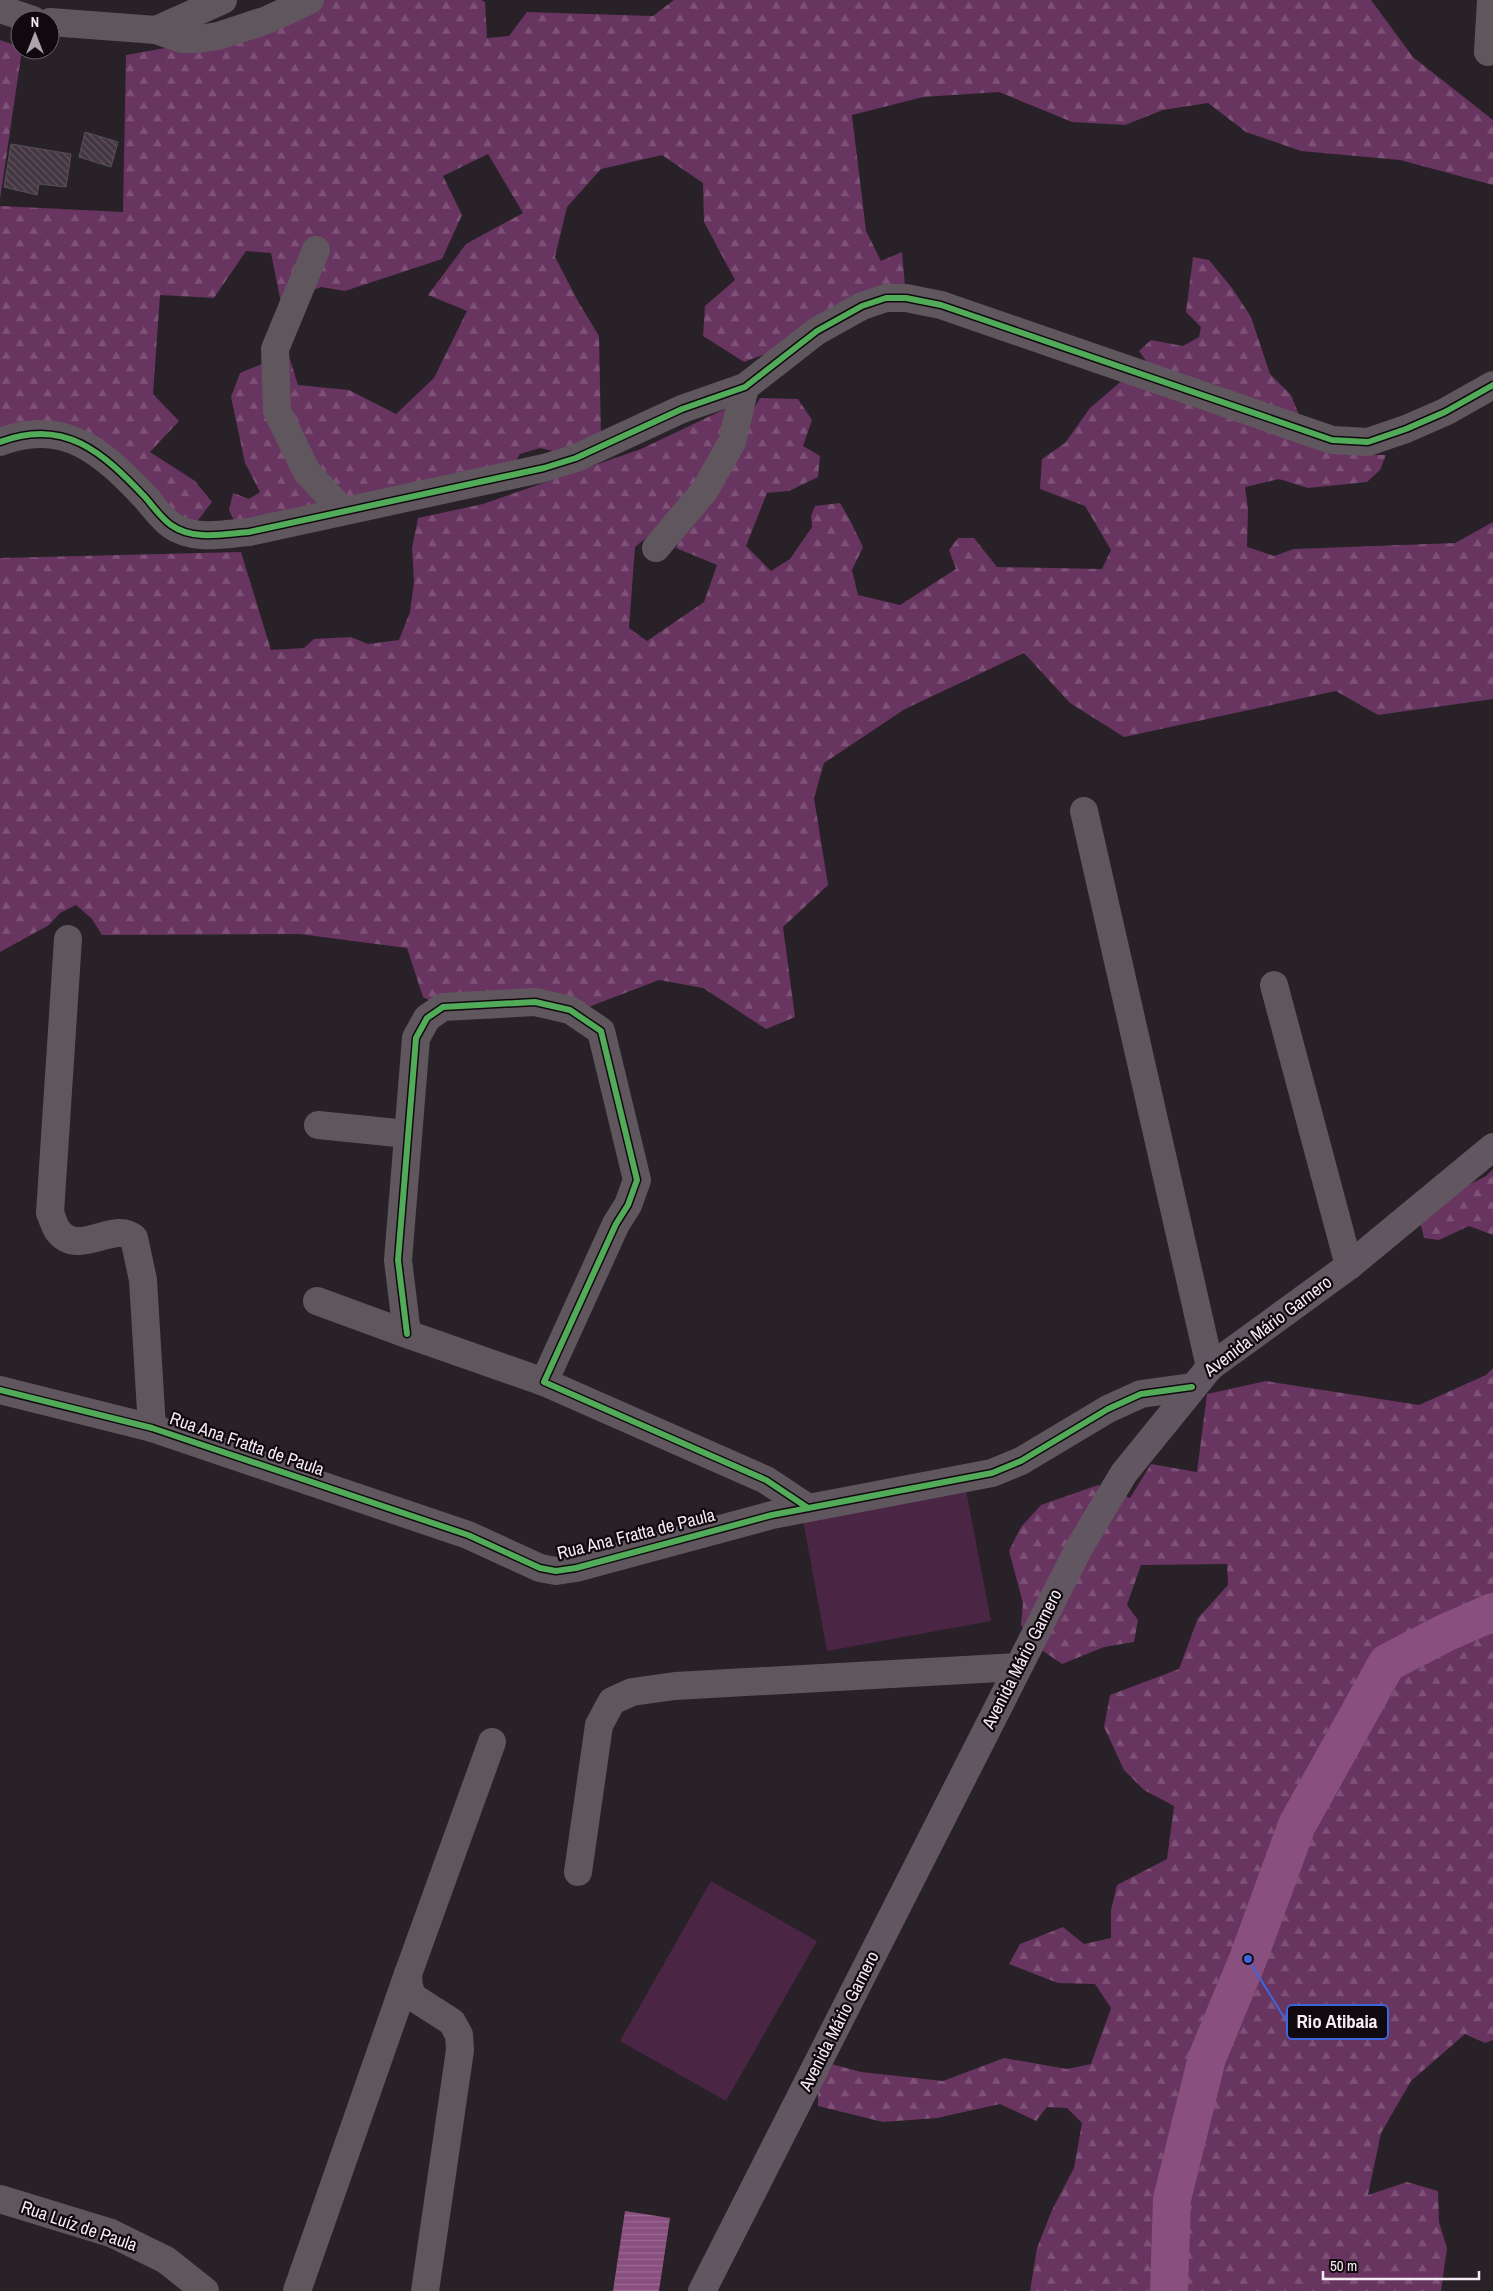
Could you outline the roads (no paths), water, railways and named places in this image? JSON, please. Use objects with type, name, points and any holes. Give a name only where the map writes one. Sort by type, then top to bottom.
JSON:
[{"type":"main road","name":"Avenida Mário Garnero","points":[[702,2291],[1079,1548],[1124,1473],[1201,1377],[1348,1266],[1493,1147]]},
{"type":"street","points":[[156,30],[223,0]]},
{"type":"street","points":[[60,23],[156,30],[182,39],[218,36],[266,20],[310,0]]},
{"type":"street","points":[[1488,52],[1491,0]]},
{"type":"street","points":[[316,250],[275,349],[277,411],[307,472],[344,511]]},
{"type":"street","points":[[0,442],[18,436],[49,434],[67,436],[84,443],[115,465],[171,525],[190,533],[213,536],[249,532],[544,468],[576,458],[682,409],[745,387],[817,331],[862,306],[886,298],[906,298],[941,306],[1332,440],[1368,442],[1406,429],[1445,412],[1493,385]]},
{"type":"street","points":[[656,548],[705,490],[732,442],[745,387]]},
{"type":"street","points":[[1084,811],[1201,1377]]},
{"type":"street","points":[[68,939],[50,1213],[57,1230],[66,1239],[80,1242],[122,1233],[130,1234],[134,1238],[143,1280],[152,1428]]},
{"type":"street","points":[[1274,985],[1348,1266]]},
{"type":"street","points":[[407,1334],[398,1260],[416,1038],[426,1018],[443,1007],[535,1002],[570,1010],[601,1031],[637,1180],[628,1205],[616,1224],[544,1382]]},
{"type":"street","points":[[318,1125],[407,1134]]},
{"type":"street","points":[[317,1301],[544,1382],[766,1480],[808,1508]]},
{"type":"street","name":"Rua Ana Fratta de Paula","points":[[0,1390],[152,1428],[468,1535],[540,1568],[556,1571],[576,1568],[772,1515],[992,1473],[1021,1461],[1108,1409],[1141,1394],[1201,1377]]},
{"type":"street","points":[[740,1468],[751,1490],[772,1515]]},
{"type":"street","points":[[578,1872],[599,1725],[612,1701],[632,1692],[684,1685],[1018,1667]]},
{"type":"street","points":[[297,2291],[408,1974],[492,1742]]},
{"type":"street","points":[[408,1974],[409,1987],[413,1997],[452,2022],[459,2035],[425,2291]]},
{"type":"street","name":"Rua Luíz de Paula","points":[[0,2199],[111,2233],[166,2260],[205,2291]]},
{"type":"waterway","points":[[1169,2291],[1172,2199],[1207,2058],[1248,1959],[1297,1825],[1387,1663],[1445,1633],[1493,1612]]},
{"type":"place","name":"Rio Atibaia","points":[[1248,1959]]}]
